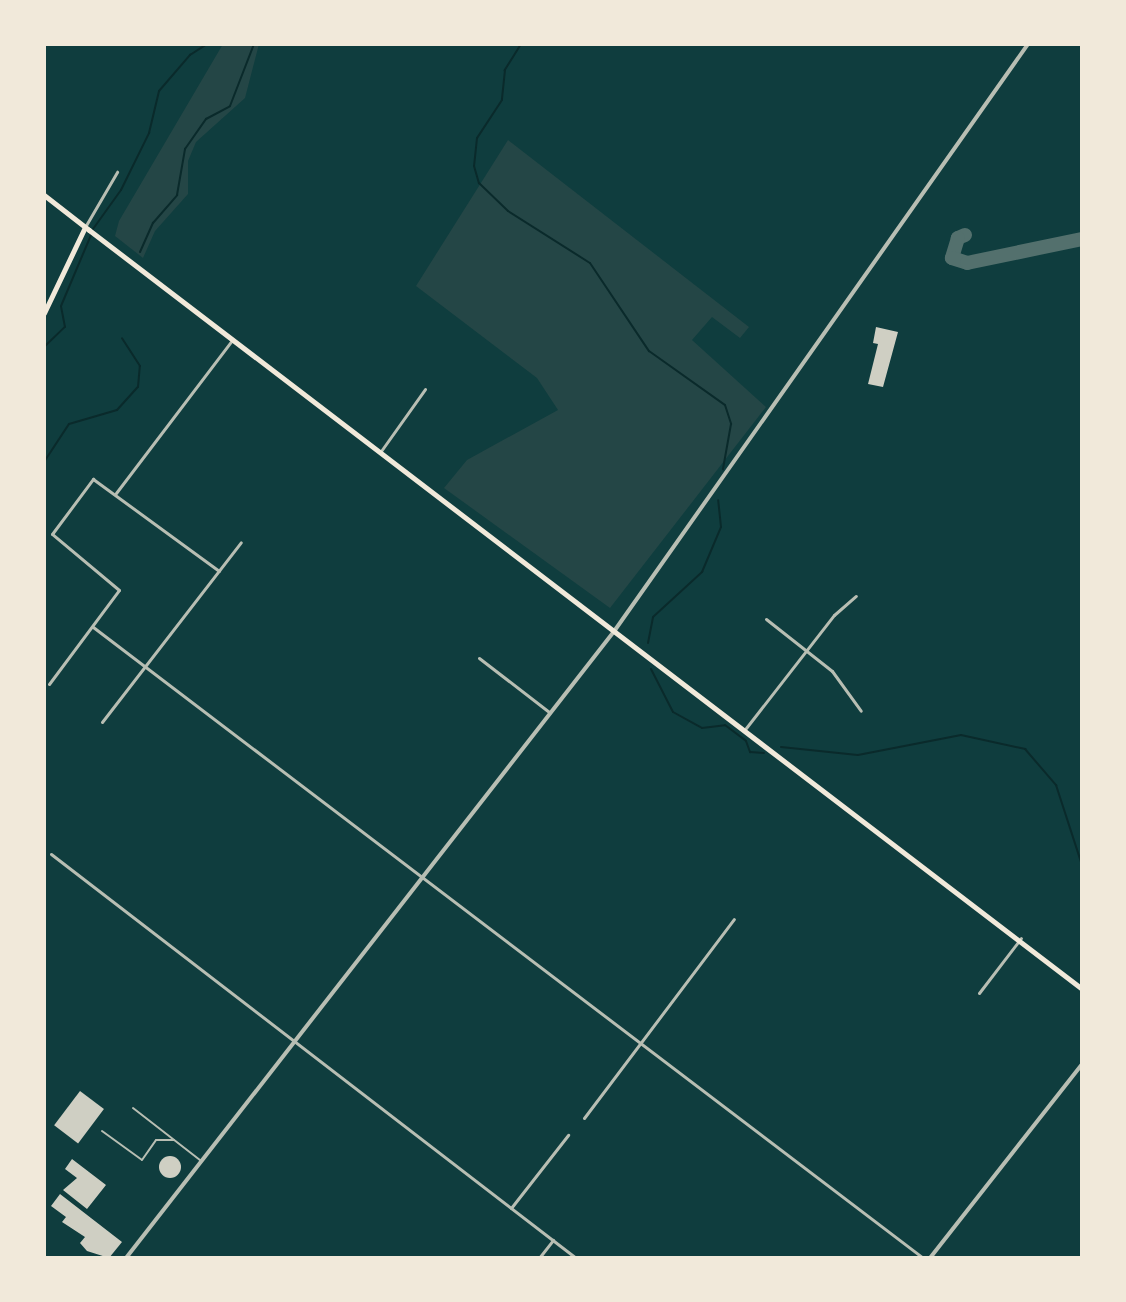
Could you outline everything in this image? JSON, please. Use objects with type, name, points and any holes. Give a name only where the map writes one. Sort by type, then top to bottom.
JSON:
[{"type":"main road","points":[[44,195],[1021,938],[1082,989]]},
{"type":"main road","points":[[44,313],[90,230]]},
{"type":"street","points":[[126,1258],[615,630],[1028,44]]},
{"type":"street","points":[[90,230],[117,172]]},
{"type":"street","points":[[116,493],[233,339]]},
{"type":"street","points":[[381,451],[425,389]]},
{"type":"street","points":[[49,684],[119,590],[52,534],[93,479],[219,571]]},
{"type":"street","points":[[102,722],[241,542]]},
{"type":"street","points":[[746,728],[806,650],[856,596]]},
{"type":"street","points":[[766,619],[840,680],[861,711]]},
{"type":"street","points":[[93,627],[422,880],[431,880],[923,1258]]},
{"type":"street","points":[[479,658],[552,714]]},
{"type":"street","points":[[51,854],[576,1258]]},
{"type":"street","points":[[584,1118],[734,919]]},
{"type":"street","points":[[979,993],[1021,938]]},
{"type":"street","points":[[930,1258],[1082,1064]]},
{"type":"street","points":[[511,1208],[568,1135]]},
{"type":"street","points":[[539,1258],[553,1240]]},
{"type":"lane","points":[[133,1108],[201,1161]]},
{"type":"lane","points":[[102,1131],[142,1160],[156,1140],[174,1140]]},
{"type":"shaded area","points":[[223,44],[259,44],[245,98],[196,142],[188,161],[188,194],[155,231],[143,258],[115,236],[119,221]]},
{"type":"shaded area","points":[[508,140],[749,327],[740,338],[712,317],[692,340],[766,407],[610,608],[444,488],[467,460],[558,410],[537,378],[416,286]]},
{"type":"building","points":[[876,327],[898,332],[883,387],[868,384],[878,344],[873,343]]},
{"type":"building","points":[[80,1091],[104,1109],[78,1143],[54,1125]]},
{"type":"building","points":[[170,1156],[178,1159],[181,1167],[178,1175],[170,1178],[162,1175],[159,1167],[162,1159]]},
{"type":"building","points":[[72,1159],[106,1185],[87,1209],[63,1190],[77,1178],[65,1169]]},
{"type":"building","points":[[60,1194],[122,1242],[109,1258],[87,1251],[80,1243],[85,1237],[62,1222],[66,1217],[51,1206]]},
{"type":"waterway","points":[[93,229],[121,190],[149,133],[159,91],[190,55],[207,44]]},
{"type":"waterway","points":[[140,252],[153,223],[177,195],[185,149],[206,119],[230,106],[254,44]]},
{"type":"waterway","points":[[521,44],[505,70],[502,100],[477,138],[474,166],[479,183],[508,211],[590,263],[649,351],[725,405],[731,424],[723,469]]},
{"type":"waterway","points":[[44,347],[65,327],[61,306],[91,235]]},
{"type":"waterway","points":[[44,462],[69,424],[117,410],[138,387],[140,366],[122,338]]},
{"type":"waterway","points":[[648,643],[653,617],[702,572],[721,527],[718,500]]},
{"type":"waterway","points":[[651,669],[673,712],[702,728],[725,725],[746,741],[750,752],[764,753]]},
{"type":"waterway","points":[[781,747],[858,755],[961,735],[1025,749],[1056,785],[1082,865]]},
{"type":"taxiway","points":[[965,235],[958,238],[952,258],[967,263],[1082,239]]}]
